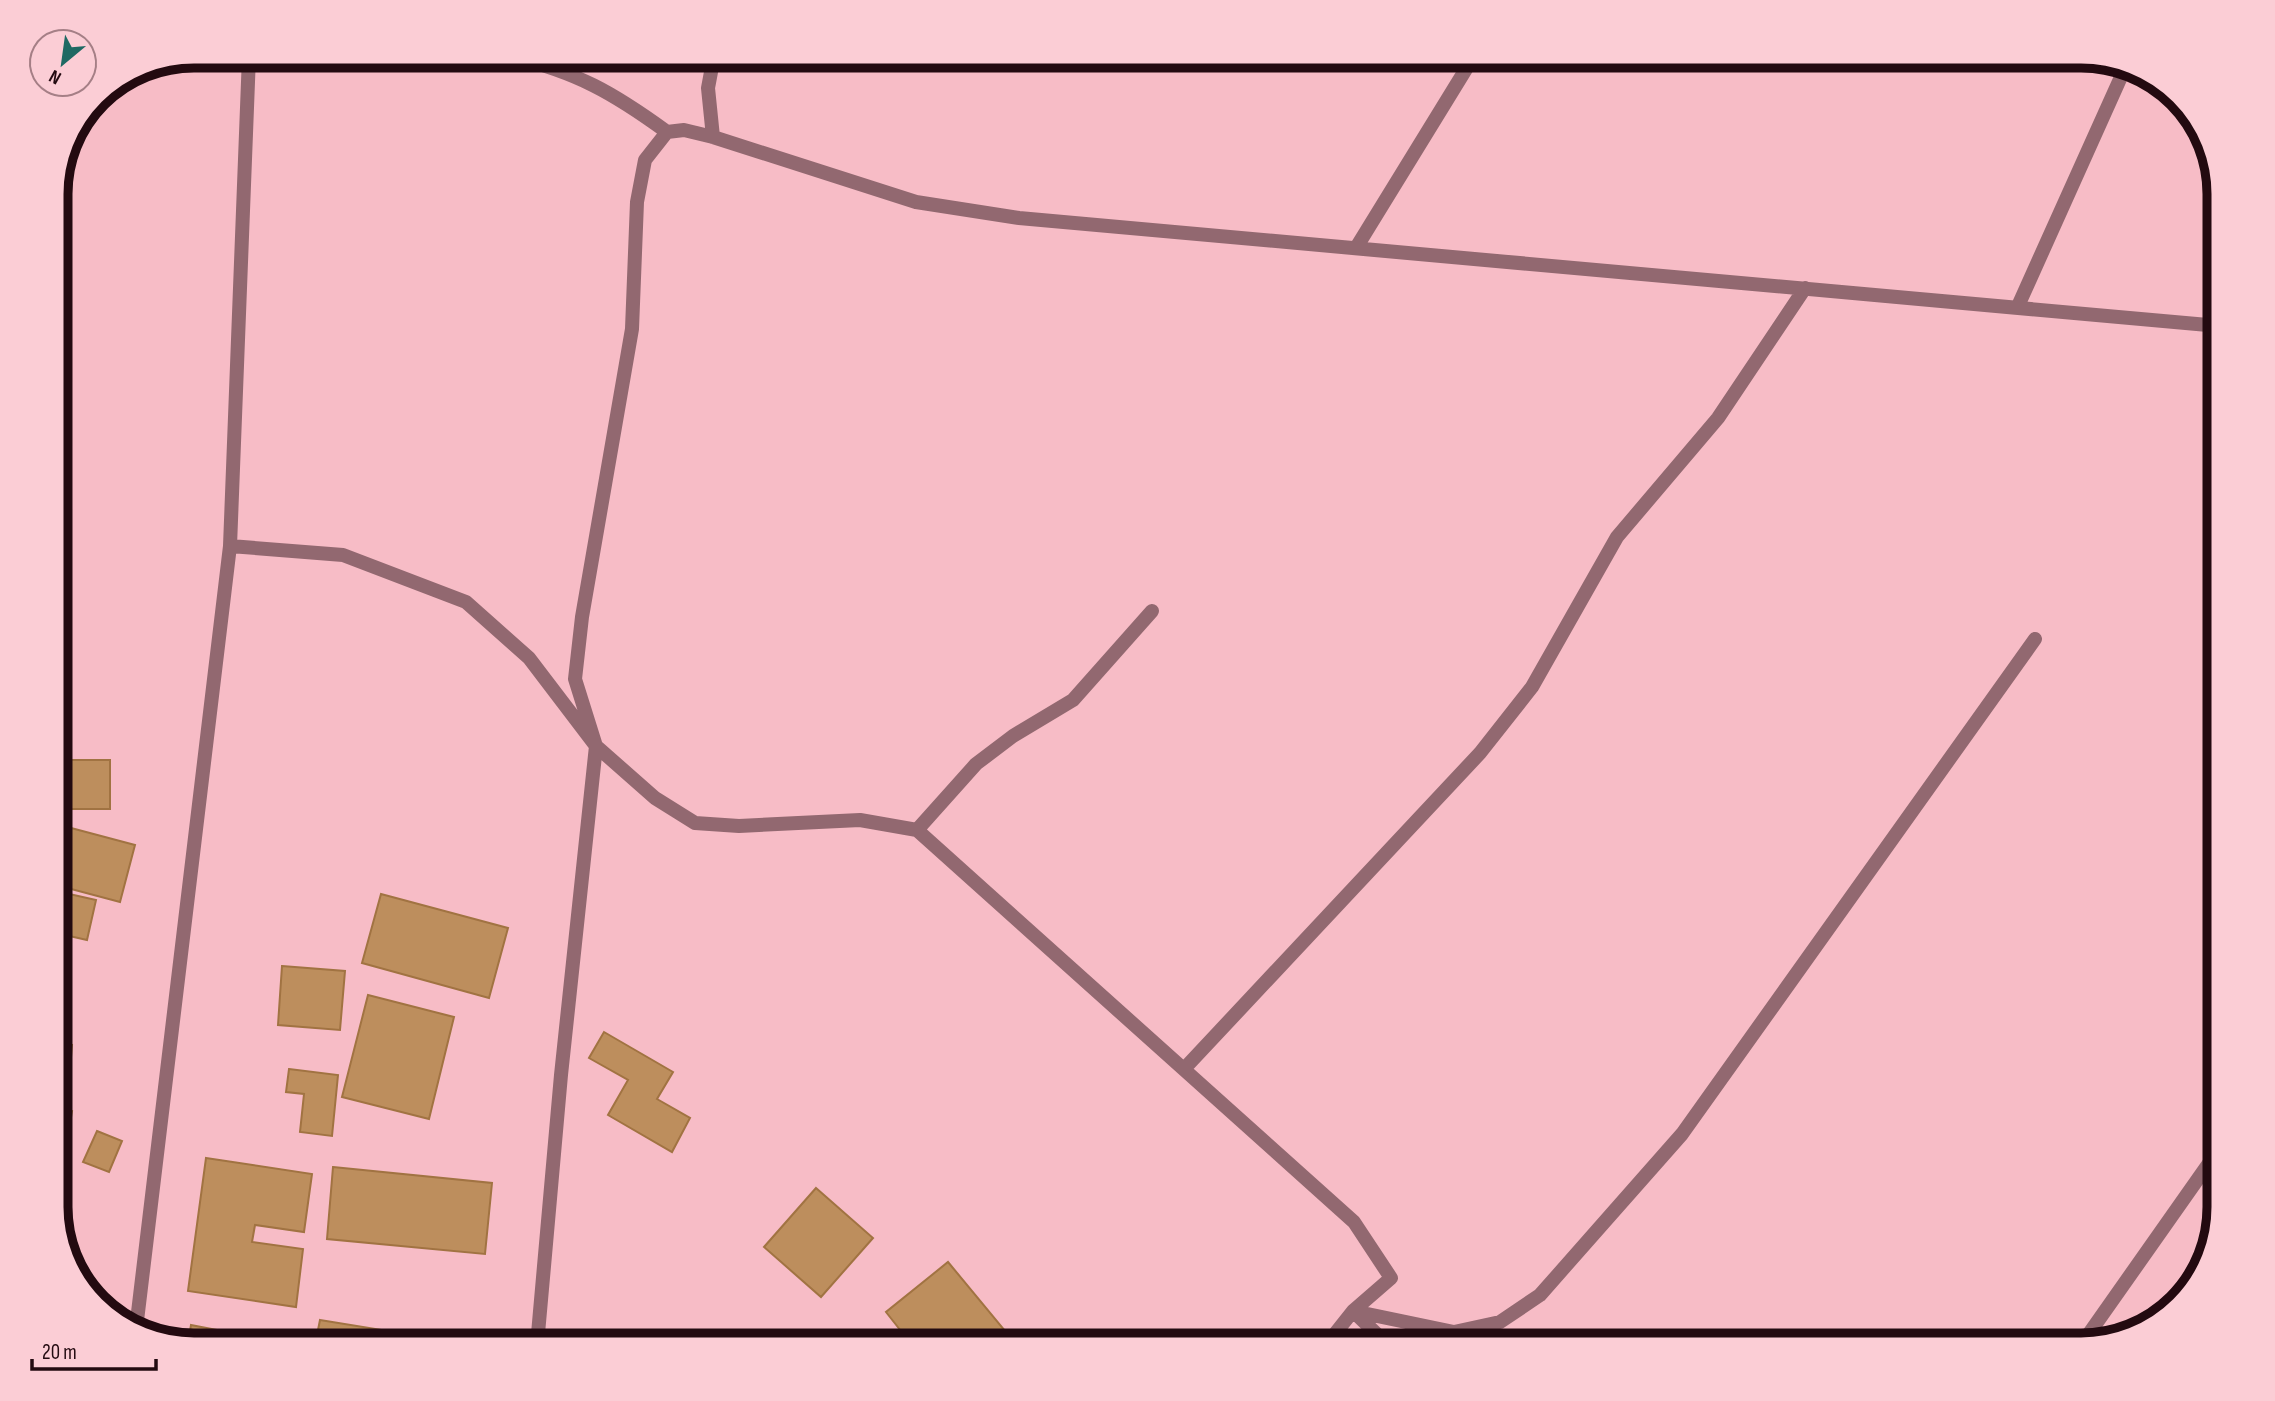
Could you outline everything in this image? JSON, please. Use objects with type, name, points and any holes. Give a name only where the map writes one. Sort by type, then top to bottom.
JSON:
[{"type":"street","points":[[1356,248],[1466,68]]},
{"type":"street","points":[[137,1319],[230,546],[248,69]]},
{"type":"street","points":[[561,69],[615,94],[667,132],[684,130],[713,137],[916,202],[1019,218],[2206,325]]},
{"type":"street","points":[[712,69],[708,88],[713,137]]},
{"type":"street","points":[[2018,306],[2122,76]]},
{"type":"street","points":[[538,1333],[561,1075],[596,746],[575,679],[582,617],[632,329],[637,202],[645,160],[667,132]]},
{"type":"street","points":[[1184,1069],[1480,753],[1532,687],[1617,537],[1718,418],[1805,288]]},
{"type":"street","points":[[230,546],[342,555],[466,602],[529,657],[596,746],[655,798],[695,823],[739,826],[860,820],[917,830],[1354,1222],[1391,1278],[1353,1311],[1336,1333]]},
{"type":"street","points":[[917,830],[975,764],[1013,736],[1073,700],[1152,611]]},
{"type":"street","points":[[1353,1311],[1454,1332],[1500,1322],[1540,1295],[1682,1134],[2035,639]]},
{"type":"street","points":[[2090,1332],[2207,1166]]},
{"type":"street","points":[[1353,1311],[1376,1333]]},
{"type":"building","points":[[69,760],[110,760],[110,809],[69,809]]},
{"type":"building","points":[[69,827],[135,845],[120,902],[69,888]]},
{"type":"building","points":[[69,894],[96,900],[87,940],[69,936]]},
{"type":"building","points":[[381,894],[508,928],[489,998],[362,963]]},
{"type":"building","points":[[282,966],[345,971],[340,1030],[278,1025]]},
{"type":"building","points":[[368,995],[454,1017],[429,1119],[342,1097]]},
{"type":"building","points":[[604,1032],[673,1072],[657,1099],[690,1118],[672,1152],[608,1115],[628,1080],[589,1058]]},
{"type":"building","points":[[69,1045],[72,1045],[69,1082]]},
{"type":"building","points":[[289,1069],[338,1075],[332,1136],[300,1132],[304,1094],[286,1092]]},
{"type":"building","points":[[97,1131],[122,1141],[109,1172],[83,1162]]},
{"type":"building","points":[[206,1158],[312,1174],[304,1232],[255,1225],[252,1242],[303,1249],[296,1307],[188,1291]]},
{"type":"building","points":[[333,1167],[492,1183],[485,1254],[327,1239]]},
{"type":"building","points":[[816,1188],[873,1238],[821,1297],[764,1247]]},
{"type":"building","points":[[948,1262],[1006,1332],[903,1333],[886,1312]]},
{"type":"building","points":[[320,1320],[388,1331],[388,1333],[317,1333]]},
{"type":"building","points":[[191,1325],[232,1333],[195,1333],[190,1333]]}]
